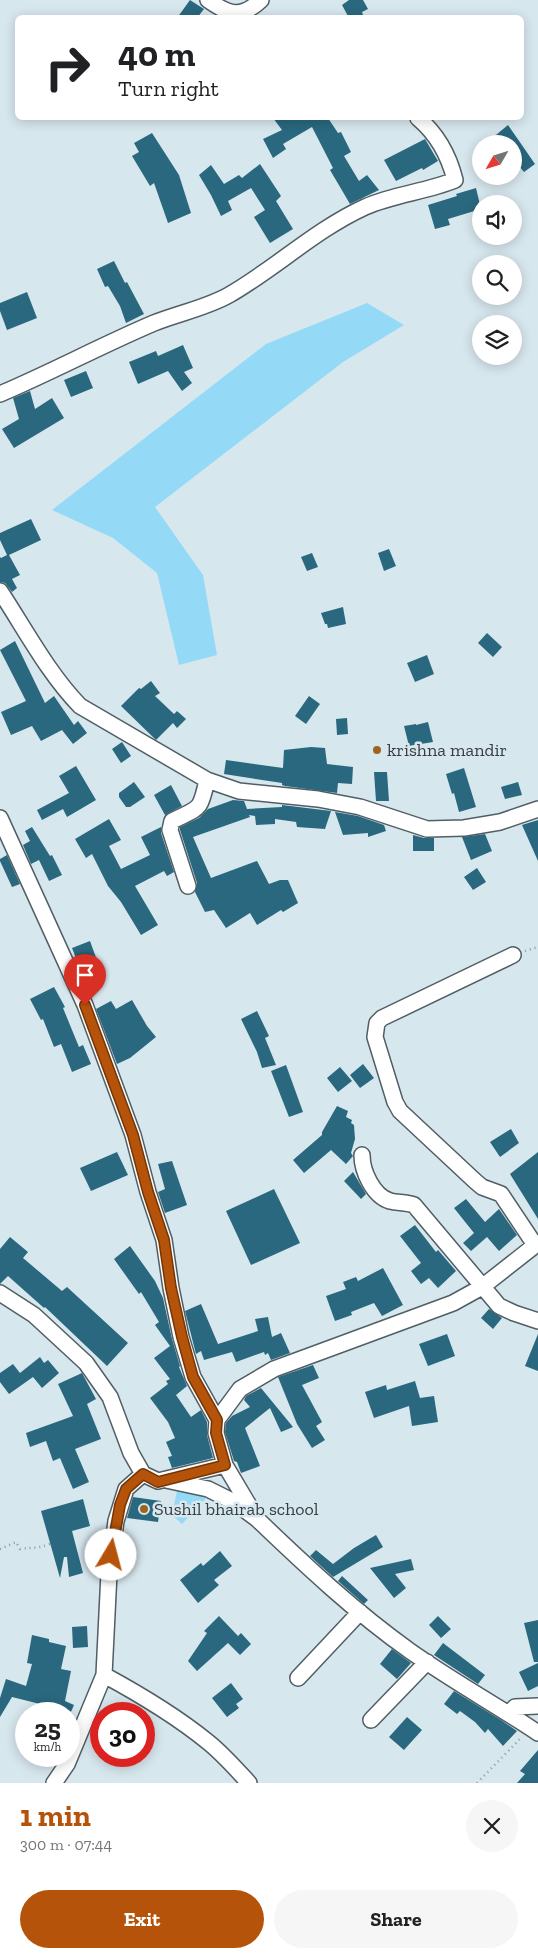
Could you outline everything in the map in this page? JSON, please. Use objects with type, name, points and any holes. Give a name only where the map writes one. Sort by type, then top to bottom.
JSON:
[{"type":"street","points":[[208,0],[229,13],[240,13],[252,8],[262,0]]},
{"type":"street","points":[[0,394],[71,363],[126,335],[223,298],[319,232],[360,209],[392,197],[426,191],[455,180],[439,140],[420,120]]},
{"type":"street","points":[[0,591],[57,679],[80,706],[207,780],[239,791],[318,799],[360,807],[427,829],[464,828],[500,822],[538,809]]},
{"type":"street","points":[[188,886],[170,830],[172,820],[199,808],[203,800],[207,780]]},
{"type":"street","points":[[0,818],[85,1005],[133,1135],[148,1192],[164,1240],[175,1304],[193,1377],[217,1420]]},
{"type":"street","points":[[257,1519],[225,1465],[216,1433],[217,1420],[240,1389],[274,1369],[453,1303],[482,1287],[536,1244],[502,1194],[482,1187],[400,1111],[395,1102],[375,1037],[376,1023],[382,1018],[513,955]]},
{"type":"street","points":[[362,1155],[365,1172],[378,1193],[392,1201],[414,1205],[499,1306],[514,1314],[538,1321]]},
{"type":"street","points":[[0,1293],[34,1315],[86,1363],[110,1397],[131,1453],[143,1474],[158,1482],[225,1465]]},
{"type":"street","points":[[54,1783],[67,1764],[104,1675],[109,1573],[116,1521],[126,1489],[143,1474]]},
{"type":"street","points":[[166,1480],[208,1489],[234,1502],[257,1519],[298,1559],[360,1612],[410,1651],[509,1712],[534,1731]]},
{"type":"street","points":[[298,1678],[360,1612]]},
{"type":"street","points":[[371,1720],[428,1662]]},
{"type":"street","points":[[104,1675],[143,1696],[174,1716],[210,1743],[249,1783]]},
{"type":"street","points":[[509,1712],[516,1707],[538,1706]]},
{"type":"path","points":[[0,1549],[16,1542],[20,1550],[29,1548],[35,1550],[50,1544]]},
{"type":"path","points":[[476,1783],[534,1731]]},
{"type":"shaded area","points":[[367,303],[404,325],[343,362],[155,507],[203,575],[217,655],[179,665],[157,573],[113,538],[52,510],[266,344]]},
{"type":"shaded area","points":[[178,1486],[209,1495],[182,1524],[172,1515]]},
{"type":"building","points":[[190,0],[204,9],[199,15],[179,15]]},
{"type":"building","points":[[349,0],[363,0],[368,9],[362,12],[363,15],[347,15],[342,5]]},
{"type":"building","points":[[274,120],[329,120],[338,133],[341,132],[351,152],[344,156],[359,181],[367,175],[379,190],[350,204],[330,170],[333,168],[312,127],[283,144],[286,149],[273,158],[263,139],[282,130]]},
{"type":"building","points":[[508,125],[515,135],[496,135]]},
{"type":"building","points":[[152,133],[179,175],[191,213],[168,223],[154,183],[150,186],[132,156],[139,152],[134,143]]},
{"type":"building","points":[[425,139],[438,161],[423,170],[422,168],[396,181],[384,160]]},
{"type":"building","points":[[522,145],[535,164],[524,172],[522,170]]},
{"type":"building","points":[[260,164],[281,196],[276,201],[293,229],[270,243],[254,217],[265,210],[251,188],[228,201],[232,210],[221,216],[199,175],[211,165],[224,184],[239,175],[242,178]]},
{"type":"building","points":[[476,188],[478,195],[472,195],[472,212],[448,219],[450,225],[435,229],[428,205],[457,196],[456,194]]},
{"type":"building","points":[[114,261],[144,314],[126,323],[120,306],[108,286],[105,287],[97,269]]},
{"type":"building","points":[[27,292],[37,318],[7,330],[0,311],[0,303]]},
{"type":"building","points":[[183,345],[193,368],[184,372],[192,383],[182,391],[168,371],[138,384],[129,362],[156,351],[158,356]]},
{"type":"building","points":[[86,371],[93,388],[71,397],[64,380]]},
{"type":"building","points":[[30,391],[35,409],[52,398],[64,418],[14,448],[2,429],[19,419],[13,398]]},
{"type":"building","points":[[31,519],[41,540],[9,555],[20,575],[12,579],[17,588],[12,592],[5,583],[0,582],[0,557],[7,555],[0,540],[0,533]]},
{"type":"building","points":[[389,549],[396,566],[384,571],[378,553]]},
{"type":"building","points":[[312,553],[318,567],[307,571],[301,557]]},
{"type":"building","points":[[343,607],[346,624],[328,628],[321,613]]},
{"type":"building","points":[[487,633],[502,647],[493,657],[478,643]]},
{"type":"building","points":[[15,641],[45,703],[54,696],[74,725],[78,721],[87,733],[73,744],[62,730],[41,741],[32,726],[11,735],[1,712],[26,701],[0,650]]},
{"type":"building","points":[[427,655],[434,674],[415,682],[407,663]]},
{"type":"building","points":[[151,681],[160,693],[155,696],[174,714],[177,711],[186,719],[177,728],[173,723],[156,740],[121,706],[139,688],[141,689]]},
{"type":"building","points":[[309,696],[320,704],[306,724],[295,716]]},
{"type":"building","points":[[347,718],[348,734],[337,735],[336,719]]},
{"type":"building","points":[[428,722],[433,742],[409,746],[404,726]]},
{"type":"building","points":[[122,742],[131,756],[121,763],[112,749]]},
{"type":"building","points":[[311,747],[325,748],[327,764],[353,767],[352,784],[338,783],[337,793],[285,786],[282,783],[224,774],[226,760],[283,768],[284,750]]},
{"type":"building","points":[[76,766],[96,800],[67,817],[63,809],[42,820],[37,810],[69,793],[59,776]]},
{"type":"building","points":[[464,768],[476,807],[459,812],[446,774]]},
{"type":"building","points":[[374,772],[387,772],[389,801],[376,801]]},
{"type":"building","points":[[134,782],[145,797],[130,807],[126,807],[119,797],[119,793]]},
{"type":"building","points":[[518,782],[522,795],[505,799],[501,787]]},
{"type":"building","points":[[171,785],[182,806],[165,815],[154,795]]},
{"type":"building","points":[[233,800],[244,801],[247,809],[282,807],[282,805],[331,811],[325,829],[297,827],[296,822],[275,819],[275,824],[256,825],[255,816],[249,815],[250,817],[193,837],[211,878],[257,861],[269,884],[280,880],[288,880],[298,903],[283,912],[281,910],[257,925],[250,913],[226,928],[214,910],[205,912],[195,892],[197,883],[180,827],[199,818],[208,809]]},
{"type":"building","points":[[335,812],[358,816],[384,825],[386,831],[368,837],[368,833],[343,835]]},
{"type":"building","points":[[109,819],[121,840],[109,846],[121,869],[150,855],[141,837],[161,827],[161,833],[174,872],[167,876],[164,871],[135,886],[158,925],[141,935],[121,902],[108,886],[92,854],[86,858],[75,839]]},
{"type":"building","points":[[538,820],[538,861],[522,825]]},
{"type":"building","points":[[32,827],[50,856],[52,855],[62,875],[49,881],[39,860],[31,864],[23,845],[30,841],[25,831]]},
{"type":"building","points":[[485,834],[492,851],[471,860],[462,837]]},
{"type":"building","points":[[413,835],[434,838],[434,851],[413,851]]},
{"type":"building","points":[[7,855],[20,884],[12,887],[0,861],[0,859]]},
{"type":"building","points":[[477,868],[486,882],[473,890],[464,877]]},
{"type":"building","points":[[90,941],[98,963],[90,966],[97,981],[87,986],[72,948]]},
{"type":"building","points":[[54,987],[65,1007],[63,1008],[79,1047],[83,1045],[91,1064],[72,1072],[61,1044],[54,1047],[43,1019],[41,1020],[30,999]]},
{"type":"building","points":[[132,1000],[147,1026],[156,1037],[130,1058],[117,1064],[96,1009],[111,1001],[116,1009]]},
{"type":"building","points":[[257,1011],[269,1036],[265,1038],[276,1065],[262,1068],[257,1052],[241,1019]]},
{"type":"building","points":[[363,1064],[374,1078],[360,1088],[350,1075]]},
{"type":"building","points":[[286,1065],[303,1112],[289,1117],[271,1071]]},
{"type":"building","points":[[340,1067],[352,1081],[338,1092],[327,1078]]},
{"type":"building","points":[[337,1106],[348,1111],[346,1117],[352,1120],[351,1123],[354,1125],[355,1139],[351,1153],[353,1156],[346,1164],[331,1150],[304,1173],[293,1160],[322,1135]]},
{"type":"building","points":[[511,1129],[519,1143],[500,1157],[490,1142]]},
{"type":"building","points":[[117,1152],[128,1175],[91,1191],[80,1168]]},
{"type":"building","points":[[538,1152],[538,1219],[510,1174]]},
{"type":"building","points":[[172,1161],[187,1205],[165,1213],[158,1192],[165,1189],[158,1164]]},
{"type":"building","points":[[353,1172],[366,1194],[361,1199],[344,1181]]},
{"type":"building","points":[[274,1189],[300,1243],[251,1265],[226,1211]]},
{"type":"building","points":[[466,1199],[485,1222],[499,1209],[517,1235],[499,1251],[487,1237],[471,1251],[463,1243],[474,1233],[454,1208]]},
{"type":"building","points":[[415,1225],[436,1252],[438,1250],[456,1271],[438,1288],[429,1278],[421,1284],[411,1271],[421,1263],[400,1236]]},
{"type":"building","points":[[10,1237],[28,1252],[23,1258],[62,1291],[67,1287],[128,1343],[107,1366],[45,1307],[8,1276],[0,1284],[0,1249]]},
{"type":"building","points":[[130,1246],[155,1281],[163,1298],[179,1367],[187,1386],[176,1395],[191,1417],[201,1410],[207,1422],[207,1435],[213,1458],[172,1468],[168,1457],[172,1456],[166,1442],[175,1438],[168,1422],[150,1398],[168,1384],[166,1381],[170,1379],[154,1358],[170,1346],[155,1325],[159,1322],[141,1292],[139,1294],[114,1259]]},
{"type":"building","points":[[383,1268],[403,1305],[382,1316],[374,1303],[351,1312],[352,1315],[335,1321],[326,1296],[346,1289],[343,1282],[356,1277],[358,1281]]},
{"type":"building","points":[[201,1304],[218,1344],[258,1331],[255,1319],[268,1317],[272,1337],[281,1333],[290,1353],[271,1360],[268,1353],[265,1355],[264,1352],[236,1362],[232,1352],[204,1360],[201,1351],[196,1354],[185,1311]]},
{"type":"building","points":[[489,1309],[502,1318],[493,1329],[481,1318]]},
{"type":"building","points":[[447,1334],[455,1356],[428,1366],[419,1344]]},
{"type":"building","points":[[538,1334],[538,1371],[525,1366]]},
{"type":"building","points":[[40,1357],[44,1363],[48,1360],[59,1373],[42,1388],[33,1377],[9,1394],[0,1382],[0,1373],[13,1364],[20,1373]]},
{"type":"building","points":[[313,1365],[319,1378],[302,1385],[322,1422],[316,1426],[325,1440],[312,1448],[297,1424],[278,1377]]},
{"type":"building","points":[[82,1373],[96,1399],[87,1404],[101,1439],[75,1449],[89,1482],[73,1489],[60,1458],[53,1461],[46,1441],[30,1447],[26,1433],[73,1416],[58,1384]]},
{"type":"building","points":[[415,1381],[420,1398],[434,1396],[438,1422],[412,1426],[409,1406],[374,1418],[365,1392],[386,1385],[387,1390]]},
{"type":"building","points":[[261,1388],[293,1427],[281,1432],[270,1408],[245,1428],[260,1466],[241,1473],[237,1462],[234,1461],[225,1432],[226,1423],[232,1416],[250,1407],[244,1400],[246,1396]]},
{"type":"building","name":"Sushil bhairab school","points":[[133,1497],[161,1501],[158,1522],[127,1518]]},
{"type":"building","points":[[83,1499],[90,1526],[72,1531],[83,1573],[69,1577],[67,1557],[64,1557],[60,1578],[41,1511]]},
{"type":"building","points":[[376,1535],[383,1547],[333,1577],[310,1556],[316,1550],[333,1564],[354,1548]]},
{"type":"building","points":[[220,1551],[232,1566],[214,1580],[219,1585],[198,1603],[180,1580],[201,1563],[203,1566]]},
{"type":"building","points":[[411,1559],[414,1570],[395,1574],[406,1588],[394,1598],[370,1568]]},
{"type":"building","points":[[342,1576],[368,1600],[364,1604],[338,1581]]},
{"type":"building","points":[[219,1616],[238,1636],[241,1633],[251,1644],[240,1655],[228,1643],[197,1671],[188,1661],[207,1633],[204,1631]]},
{"type":"building","points":[[438,1616],[451,1629],[441,1638],[429,1625]]},
{"type":"building","points":[[538,1620],[538,1662],[534,1662],[524,1623]]},
{"type":"building","points":[[87,1626],[88,1647],[73,1648],[72,1627]]},
{"type":"building","points":[[32,1635],[66,1646],[61,1669],[71,1671],[65,1701],[67,1702],[32,1702],[12,1697],[0,1717],[0,1698],[6,1679],[26,1686],[32,1664],[27,1663]]},
{"type":"building","points":[[443,1643],[485,1675],[478,1684],[434,1655]]},
{"type":"building","points":[[392,1649],[411,1663],[397,1679],[380,1664]]},
{"type":"building","points":[[538,1663],[538,1686],[528,1691],[519,1672]]},
{"type":"building","points":[[231,1683],[243,1699],[236,1704],[239,1708],[227,1717],[212,1698]]},
{"type":"building","points":[[454,1691],[517,1731],[503,1746],[488,1729],[485,1733],[475,1722],[460,1711],[457,1714],[444,1704]]},
{"type":"building","points":[[407,1717],[422,1730],[404,1750],[389,1737]]},
{"type":"building","points":[[538,1750],[538,1783],[517,1783],[525,1774],[520,1771]]},
{"type":"place","name":"krishna mandir","points":[[377,750]]},
{"type":"place","name":"Sushil bhairab school","points":[[144,1509]]},
{"type":"route","points":[[85,1005],[133,1135],[148,1192],[164,1240],[171,1288],[193,1377],[217,1420],[216,1433],[225,1465],[158,1482],[143,1474],[126,1489],[116,1521],[111,1555]]}]
